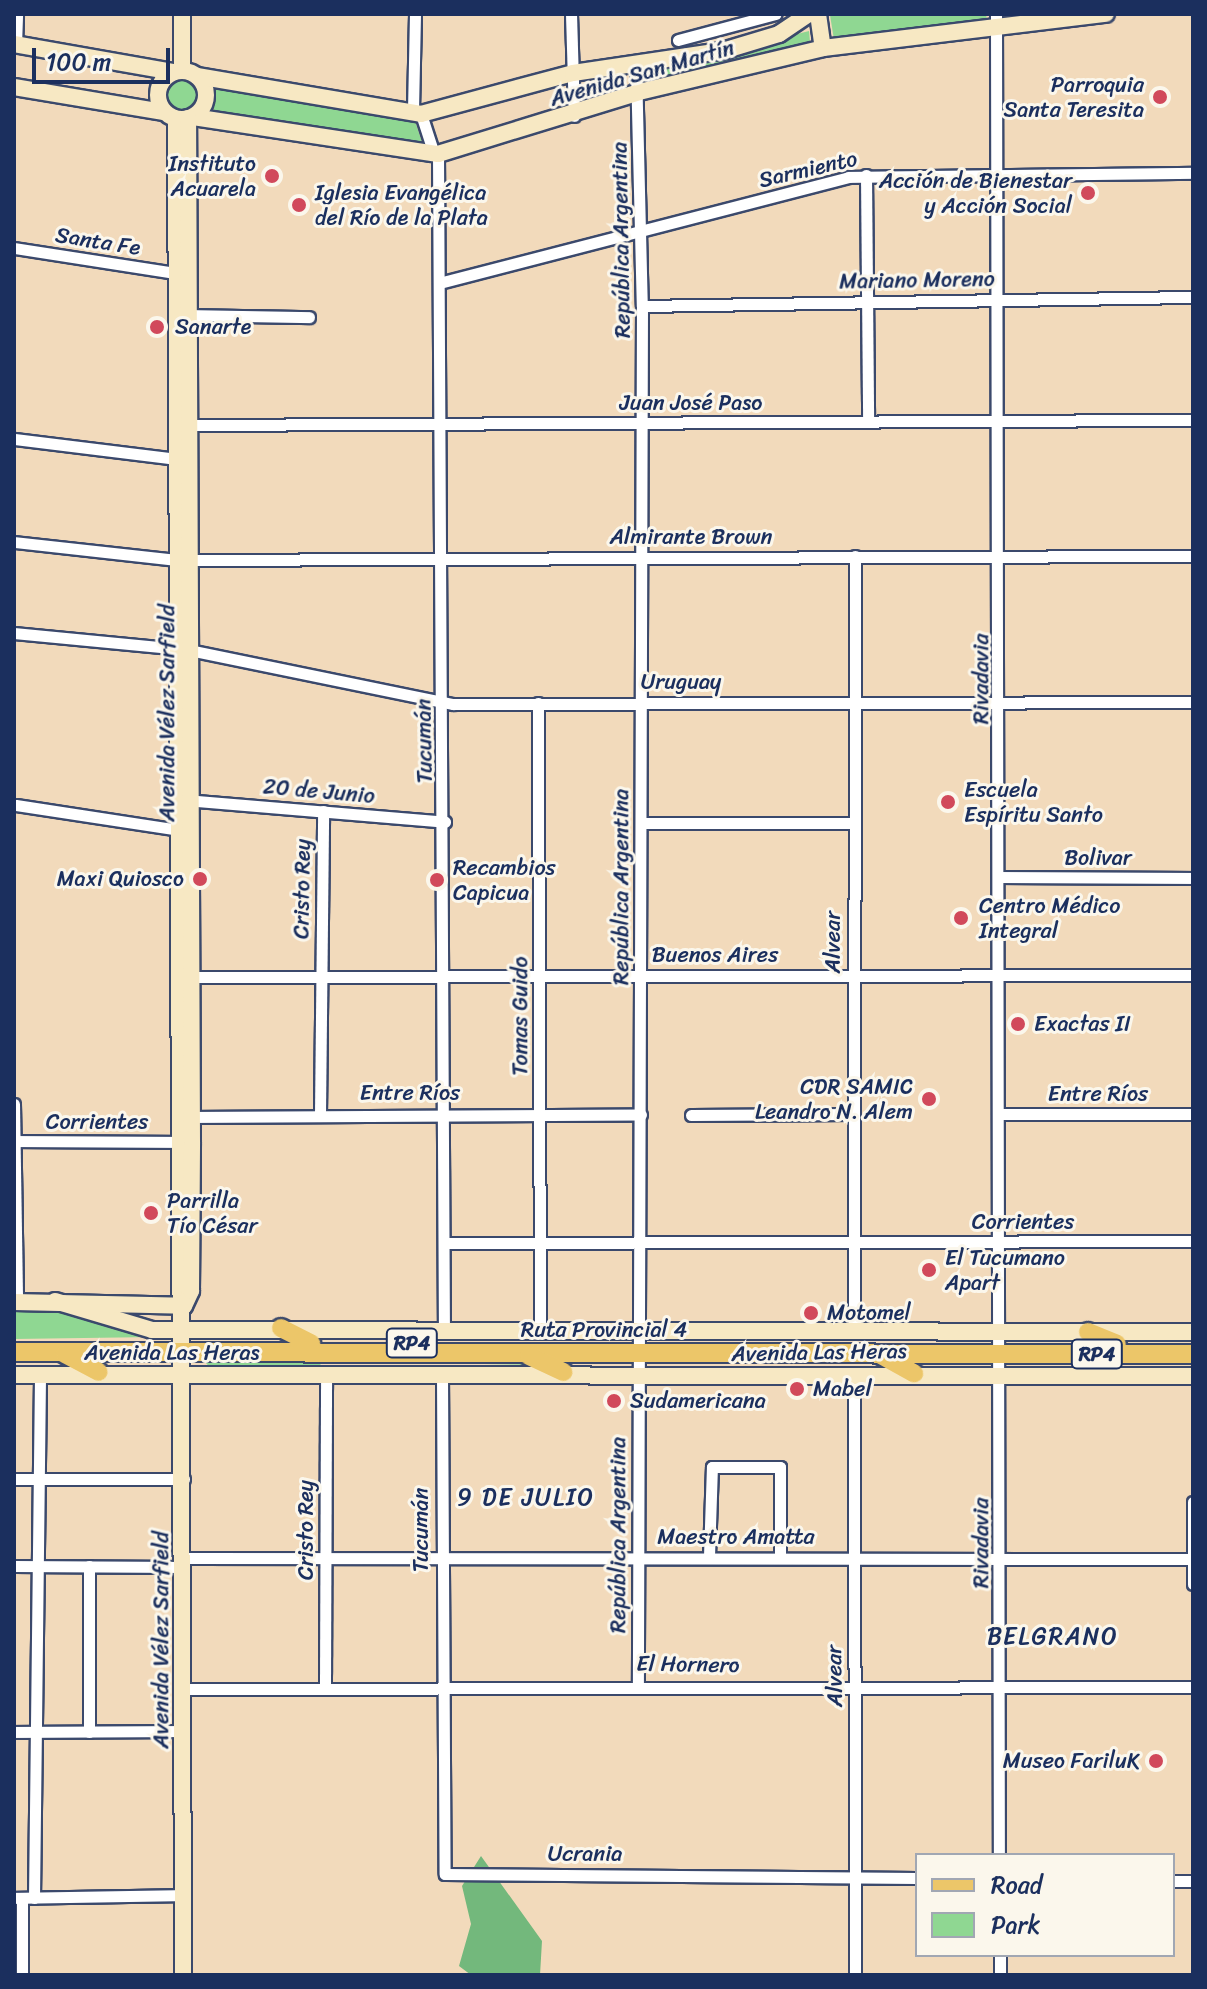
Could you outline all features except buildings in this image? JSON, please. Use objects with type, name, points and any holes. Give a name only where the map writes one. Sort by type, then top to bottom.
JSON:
[{"type":"main road","points":[[182,14],[184,73],[206,98],[180,116],[158,91],[184,73]]},
{"type":"main road","name":"Avenida San Martín","points":[[15,45],[417,112],[573,73],[636,68],[779,34],[809,14]]},
{"type":"main road","points":[[818,14],[823,48]]},
{"type":"main road","name":"Avenida San Martín","points":[[14,87],[180,116],[436,154],[574,116],[639,92],[823,48],[997,20],[1106,14]]},
{"type":"main road","name":"Avenida Vélez Sarfield","points":[[180,116],[184,977],[191,1291],[184,1306],[183,1975]]},
{"type":"main road","name":"Avenida Vélez Sarfield","points":[[182,460],[189,425],[190,315],[183,274]]},
{"type":"main road","name":"Avenida Las Heras","points":[[55,1301],[184,1341],[281,1328],[540,1329],[639,1342],[854,1328],[1002,1343],[1088,1332],[1193,1332]]},
{"type":"main road","points":[[15,1302],[184,1306]]},
{"type":"main road","points":[[281,1328],[311,1343]]},
{"type":"main road","points":[[1088,1332],[1117,1344]]},
{"type":"main road","name":"Ruta Provincial 4","points":[[14,1352],[62,1352],[184,1341],[522,1353],[639,1342],[879,1354],[1002,1343],[1193,1354]]},
{"type":"main road","name":"Ruta Provincial 4","points":[[14,1342],[1193,1344]]},
{"type":"main road","points":[[62,1352],[99,1372]]},
{"type":"main road","points":[[522,1353],[563,1372]]},
{"type":"main road","points":[[879,1354],[914,1373]]},
{"type":"main road","name":"Avenida Las Heras","points":[[14,1375],[99,1372],[184,1376],[442,1376],[563,1372],[639,1375],[854,1376],[914,1373],[1193,1376]]},
{"type":"street","points":[[15,45],[17,14]]},
{"type":"street","name":"Tucumán","points":[[415,14],[417,112],[436,154],[443,282],[441,558],[447,977],[444,1328]]},
{"type":"street","points":[[571,14],[574,116]]},
{"type":"street","points":[[678,40],[776,14]]},
{"type":"street","name":"Rivadavia","points":[[997,20],[1002,299],[1003,877],[999,1853]]},
{"type":"street","name":"República Argentina","points":[[636,68],[642,306],[638,1683]]},
{"type":"street","name":"Sarmiento","points":[[443,282],[866,175],[1193,173]]},
{"type":"street","points":[[866,175],[868,422]]},
{"type":"street","name":"Santa Fe","points":[[14,248],[183,274]]},
{"type":"street","name":"Mariano Moreno","points":[[642,306],[1193,297]]},
{"type":"street","points":[[190,315],[309,317]]},
{"type":"street","name":"Juan José Paso","points":[[189,425],[1193,420]]},
{"type":"street","points":[[14,439],[182,460]]},
{"type":"street","name":"Almirante Brown","points":[[14,542],[182,558],[1193,556]]},
{"type":"street","name":"Alvear","points":[[854,1328],[855,556]]},
{"type":"street","name":"Uruguay","points":[[14,633],[182,651],[443,702],[1193,702]]},
{"type":"street","name":"Tomas Guido","points":[[538,703],[540,1329]]},
{"type":"street","name":"20 de Junio","points":[[183,800],[445,822]]},
{"type":"street","points":[[16,805],[183,831]]},
{"type":"street","name":"Cristo Rey","points":[[320,1113],[323,811]]},
{"type":"street","points":[[641,823],[854,823]]},
{"type":"street","name":"Bolivar","points":[[1003,877],[1193,878]]},
{"type":"street","name":"Buenos Aires","points":[[184,977],[447,977],[540,973],[641,976],[1193,975]]},
{"type":"street","points":[[14,1104],[15,1302]]},
{"type":"street","name":"Entre Ríos","points":[[186,1117],[320,1113],[641,1115]]},
{"type":"street","points":[[691,1115],[852,1114]]},
{"type":"street","name":"Entre Ríos","points":[[1002,1114],[1193,1114]]},
{"type":"street","name":"Corrientes","points":[[15,1141],[186,1142]]},
{"type":"street","name":"Corrientes","points":[[447,1243],[1193,1241]]},
{"type":"street","points":[[22,1975],[33,1731],[33,1566],[40,1376]]},
{"type":"street","name":"Cristo Rey","points":[[325,1685],[326,1376]]},
{"type":"street","name":"Tucumán","points":[[442,1376],[440,1556],[443,1684]]},
{"type":"street","name":"Alvear","points":[[854,1376],[855,1975]]},
{"type":"street","points":[[709,1556],[712,1467],[780,1467],[780,1557]]},
{"type":"street","points":[[14,1479],[184,1479]]},
{"type":"street","points":[[1193,1502],[1193,1584]]},
{"type":"street","name":"Maestro Amatta","points":[[184,1563],[440,1556],[1192,1559]]},
{"type":"street","points":[[14,1566],[184,1563]]},
{"type":"street","points":[[89,1566],[89,1732]]},
{"type":"street","name":"El Hornero","points":[[183,1689],[638,1683],[1193,1687]]},
{"type":"street","name":"Ucrania","points":[[443,1684],[445,1874],[915,1878]]},
{"type":"street","points":[[14,1732],[183,1731]]},
{"type":"street","points":[[24,1898],[184,1895]]},
{"type":"green space","points":[[986,14],[987,21],[835,46],[830,15]]},
{"type":"green space","points":[[809,31],[810,42],[643,90],[642,74]]},
{"type":"green space","points":[[182,77],[195,82],[200,95],[195,108],[182,113],[169,108],[164,95],[169,82]]},
{"type":"green space","points":[[213,86],[414,118],[422,142],[214,112]]},
{"type":"green space","points":[[14,1306],[38,1306],[154,1337],[14,1339]]},
{"type":"green space","points":[[522,1357],[539,1365],[323,1361],[318,1368],[211,1369],[206,1363]]},
{"type":"green space","points":[[481,1856],[542,1941],[540,1975],[471,1975],[459,1966],[471,1924],[462,1886]]},
{"type":"place","name":"Parroquia Santa Teresita","points":[[1160,97]]},
{"type":"place","name":"Instituto Acuarela","points":[[272,176]]},
{"type":"place","name":"Acción de Bienestar y Acción Social","points":[[1088,193]]},
{"type":"place","name":"Iglesia Evangélica del Río de la Plata","points":[[299,205]]},
{"type":"place","name":"Sanarte","points":[[157,327]]},
{"type":"place","name":"Escuela Espíritu Santo","points":[[948,802]]},
{"type":"place","name":"Maxi Quiosco","points":[[200,879]]},
{"type":"place","name":"Recambios Capicua","points":[[437,880]]},
{"type":"place","name":"Centro Médico Integral","points":[[961,918]]},
{"type":"place","name":"Exactas II","points":[[1018,1024]]},
{"type":"place","name":"CDR SAMIC Leandro N. Alem","points":[[929,1099]]},
{"type":"place","name":"Parrilla Tío César","points":[[151,1213]]},
{"type":"place","name":"El Tucumano Apart","points":[[929,1270]]},
{"type":"place","name":"Motomel","points":[[811,1313]]},
{"type":"place","name":"Mabel","points":[[797,1389]]},
{"type":"place","name":"Sudamericana","points":[[614,1401]]},
{"type":"place","name":"Museo FariluK","points":[[1156,1761]]},
{"type":"district","name":"9 DE JULIO","points":[[526,1498]]},
{"type":"district","name":"BELGRANO","points":[[1053,1637]]}]
